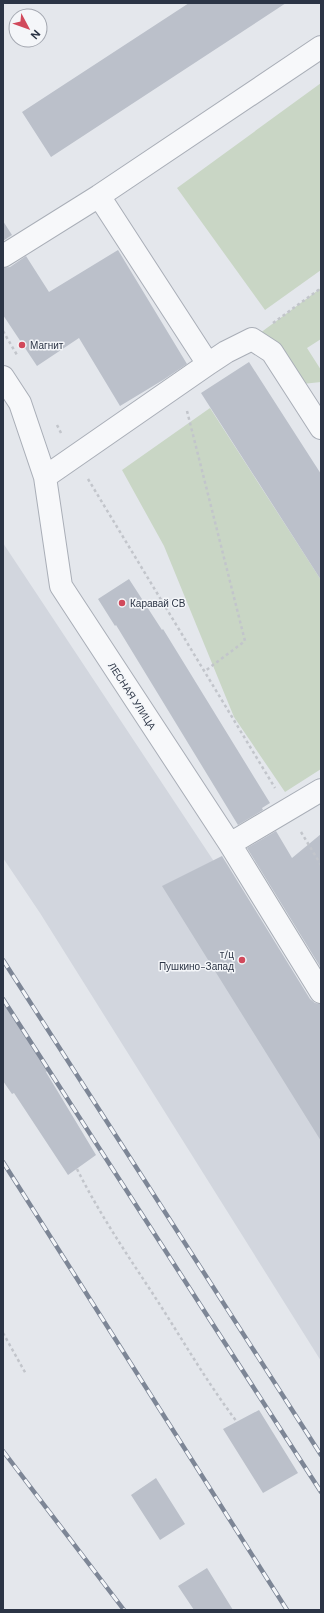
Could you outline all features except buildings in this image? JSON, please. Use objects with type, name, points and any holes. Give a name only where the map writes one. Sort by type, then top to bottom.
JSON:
[{"type":"street","points":[[3,256],[99,196],[321,47]]},
{"type":"street","points":[[99,196],[208,364]]},
{"type":"street","points":[[45,477],[226,352],[252,339],[272,352],[321,428]]},
{"type":"street","name":"ЛЕСНАЯ УЛИЦА","points":[[3,377],[20,404],[45,477],[61,586],[230,844],[321,992]]},
{"type":"street","points":[[230,844],[321,790]]},
{"type":"path","points":[[252,339],[321,288]]},
{"type":"path","points":[[180,384],[244,641],[204,671]]},
{"type":"path","points":[[75,457],[321,865]]},
{"type":"path","points":[[77,1169],[93,1200],[121,1245],[216,1395],[237,1422]]},
{"type":"path","points":[[3,1333],[26,1374]]},
{"type":"shaded area","points":[[3,543],[213,860],[321,1034],[321,1361],[40,913],[3,858]]},
{"type":"green space","points":[[321,83],[321,270],[265,310],[177,188]]},
{"type":"green space","points":[[321,288],[321,339],[307,348],[321,370],[321,382],[293,385],[252,339]]},
{"type":"green space","points":[[210,408],[321,580],[321,769],[285,792],[234,717],[164,546],[122,470]]},
{"type":"railway","points":[[3,960],[321,1455]]},
{"type":"railway","points":[[3,999],[321,1492]]},
{"type":"railway","points":[[3,1162],[287,1610]]},
{"type":"railway","points":[[3,1451],[124,1610]]},
{"type":"place","name":"Магнит","points":[[22,345]]},
{"type":"place","name":"Каравай СВ","points":[[122,603]]},
{"type":"place","name":"т/ц Пушкино-Запад","points":[[242,960]]}]
